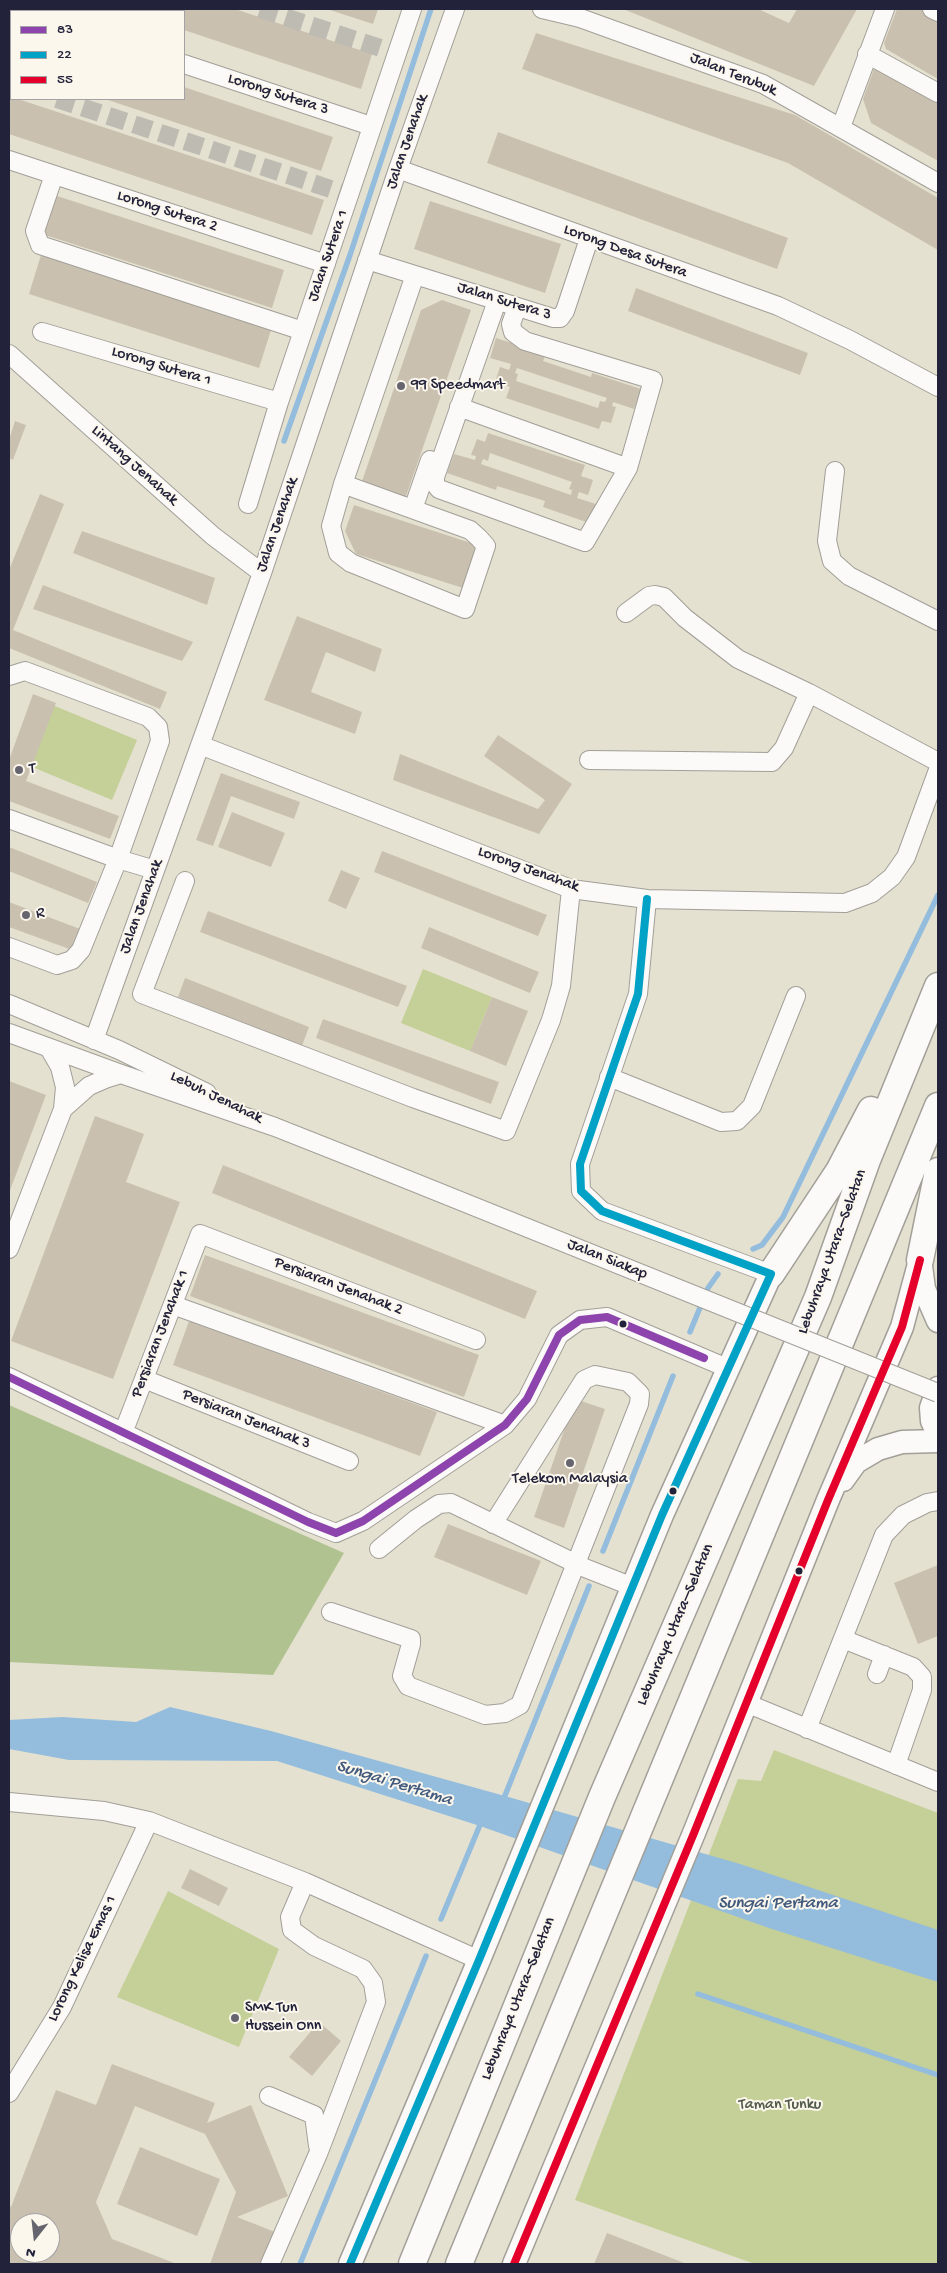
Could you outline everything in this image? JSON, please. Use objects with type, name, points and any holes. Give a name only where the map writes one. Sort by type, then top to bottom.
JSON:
[{"type":"highway","points":[[771,1274],[839,1171],[938,984]]},
{"type":"highway","name":"Lebuhraya Utara–Selatan","points":[[412,2264],[556,1906],[818,1297],[867,1160],[938,984]]},
{"type":"highway","points":[[459,2264],[938,1106]]},
{"type":"highway","points":[[920,1260],[938,1170]]},
{"type":"main road","points":[[920,1260],[924,1289],[938,1321]]},
{"type":"main road","points":[[514,2264],[694,1833],[828,1500],[902,1327],[920,1260]]},
{"type":"main road","points":[[350,2264],[479,1960],[633,1587],[727,1368],[771,1274]]},
{"type":"main road","points":[[938,1388],[931,1408],[932,1421],[938,1434]]},
{"type":"main road","points":[[828,1500],[856,1462],[878,1449],[902,1442],[938,1441]]},
{"type":"street","name":"Jalan Sutera 1","points":[[248,504],[279,402],[412,9]]},
{"type":"street","name":"Jalan Jenahak","points":[[94,1040],[262,573],[398,169],[455,9]]},
{"type":"street","name":"Jalan Terubuk","points":[[542,9],[581,13],[764,84],[938,183]]},
{"type":"street","points":[[841,127],[885,9]]},
{"type":"street","points":[[932,9],[938,12]]},
{"type":"street","points":[[867,54],[938,93]]},
{"type":"street","name":"Lorong Sutera 3","points":[[185,64],[372,126]]},
{"type":"street","name":"Lorong Sutera 2","points":[[9,160],[326,264]]},
{"type":"street","name":"Lorong Desa Sutera","points":[[398,169],[778,306],[850,340],[938,388]]},
{"type":"street","points":[[54,175],[35,231],[40,244],[303,332]]},
{"type":"street","name":"Jalan Sutera 3","points":[[367,260],[553,318],[560,318],[565,311],[588,239]]},
{"type":"street","points":[[343,484],[470,530],[486,546],[465,608],[350,563],[338,553],[331,526],[343,484],[416,275]]},
{"type":"street","points":[[492,299],[459,407],[435,477],[435,484],[439,489],[585,542],[628,468],[652,380],[525,341],[513,332],[511,324],[517,307]]},
{"type":"street","points":[[413,509],[492,299]]},
{"type":"street","name":"Lorong Sutera 1","points":[[42,332],[279,402]]},
{"type":"street","name":"Lintang Jenahak","points":[[9,354],[213,536],[262,573]]},
{"type":"street","points":[[459,407],[628,468]]},
{"type":"street","points":[[835,471],[827,541],[832,561],[849,576],[938,621]]},
{"type":"street","points":[[626,613],[649,596],[664,597],[685,618],[738,659],[809,693],[938,762]]},
{"type":"street","points":[[9,676],[24,671],[148,717],[158,727],[160,741],[118,859],[81,950],[72,960],[57,965],[9,947]]},
{"type":"street","points":[[589,760],[772,762],[784,748],[809,693]]},
{"type":"street","name":"Lorong Jenahak","points":[[200,745],[571,889],[646,899],[846,903],[872,893],[892,877],[906,857],[938,770]]},
{"type":"street","points":[[9,819],[118,859],[155,870]]},
{"type":"street","points":[[185,881],[142,994],[506,1131],[551,1020],[561,986],[571,889]]},
{"type":"street","points":[[646,899],[638,994],[580,1164],[581,1191],[602,1211],[771,1274]]},
{"type":"street","points":[[609,1077],[721,1122],[737,1121],[752,1106],[796,996]]},
{"type":"street","name":"Lebuh Jenahak","points":[[9,1004],[94,1040],[275,1126]]},
{"type":"street","name":"Lebuh Jenahak","points":[[9,1033],[121,1074],[275,1126]]},
{"type":"street","points":[[9,1249],[63,1109],[65,1087],[60,1067],[49,1048]]},
{"type":"street","points":[[63,1109],[89,1086],[121,1074]]},
{"type":"street","name":"Jalan Siakap","points":[[275,1126],[938,1392]]},
{"type":"street","name":"Persiaran Jenahak 1","points":[[123,1433],[200,1234]]},
{"type":"street","name":"Persiaran Jenahak 2","points":[[200,1234],[476,1340]]},
{"type":"street","points":[[172,1305],[505,1425]]},
{"type":"street","points":[[9,1377],[308,1522],[336,1533],[363,1522],[505,1425],[527,1399],[559,1335],[580,1320],[607,1317],[727,1368]]},
{"type":"street","points":[[331,1612],[411,1639],[402,1676],[408,1686],[485,1715],[506,1713],[520,1705],[639,1404],[640,1394],[628,1382],[595,1375],[584,1380],[493,1524]]},
{"type":"street","name":"Persiaran Jenahak 3","points":[[144,1379],[349,1461]]},
{"type":"street","points":[[807,1729],[884,1535],[903,1515],[927,1503],[938,1501]]},
{"type":"street","points":[[379,1549],[416,1519],[439,1504],[451,1503],[576,1563],[633,1587]]},
{"type":"street","points":[[843,1639],[913,1667],[922,1677],[922,1690],[896,1764]]},
{"type":"street","points":[[878,1674],[884,1655]]},
{"type":"street","points":[[746,1704],[938,1782]]},
{"type":"street","points":[[9,1802],[104,1811],[149,1821],[305,1882],[479,1960]]},
{"type":"street","name":"Lorong Kelisa Emas 1","points":[[9,2092],[62,2007],[149,1821]]},
{"type":"street","points":[[270,2264],[318,2154],[376,2002],[373,1983],[363,1969],[314,1946],[292,1930],[290,1917],[305,1882]]},
{"type":"street","points":[[269,2096],[314,2115],[317,2129],[318,2154]]},
{"type":"green space","points":[[50,704],[137,740],[112,800],[25,764]]},
{"type":"green space","points":[[423,969],[492,997],[470,1051],[401,1023]]},
{"type":"green space","points":[[9,1405],[344,1553],[273,1675],[9,1662]]},
{"type":"green space","name":"Taman Tunku","points":[[774,1750],[938,1813],[938,2264],[755,2264],[575,2200],[738,1779],[761,1781]]},
{"type":"green space","points":[[168,1891],[279,1949],[239,2047],[117,1997]]},
{"type":"water","name":"Sungai Pertama","points":[[170,1707],[271,1731],[740,1864],[938,1930],[938,1982],[769,1928],[480,1826],[277,1761],[69,1760],[9,1749],[9,1720],[62,1717],[136,1722]]},
{"type":"building","points":[[120,9],[235,9],[372,54],[361,89],[185,30],[185,10]]},
{"type":"building","points":[[327,9],[378,9],[373,24]]},
{"type":"building","points":[[623,9],[758,9],[789,23],[797,9],[857,9],[814,86]]},
{"type":"building","points":[[897,9],[923,9],[938,18],[938,79],[886,49],[884,43]]},
{"type":"building","points":[[9,29],[10,68],[9,67]]},
{"type":"building","points":[[536,33],[795,115],[938,198],[938,250],[788,163],[522,69]]},
{"type":"building","points":[[875,66],[938,98],[938,161],[871,123],[863,99]]},
{"type":"building","points":[[185,87],[333,137],[321,171],[108,100],[185,100]]},
{"type":"building","points":[[9,96],[10,100],[21,100],[324,200],[312,235],[9,134]]},
{"type":"building","points":[[498,132],[788,238],[777,269],[487,163]]},
{"type":"building","points":[[54,195],[284,270],[272,308],[42,234]]},
{"type":"building","points":[[430,201],[561,244],[545,293],[414,249]]},
{"type":"building","points":[[41,255],[271,330],[259,368],[29,294]]},
{"type":"building","points":[[636,288],[808,353],[800,375],[628,311]]},
{"type":"building","points":[[442,300],[471,310],[406,496],[398,500],[360,487],[421,310]]},
{"type":"building","points":[[496,338],[546,354],[543,361],[591,377],[592,373],[641,389],[634,409],[613,402],[612,406],[616,407],[611,423],[602,421],[599,429],[506,398],[510,387],[495,382],[500,367],[509,370],[511,364],[490,358]],"holes":[[[517,368],[607,398],[605,402],[600,401],[598,408],[516,381],[518,374],[515,373]]]},
{"type":"building","points":[[15,421],[26,425],[13,460],[9,458],[9,440]]},
{"type":"building","points":[[488,433],[585,465],[581,476],[593,480],[588,495],[579,492],[577,498],[599,505],[592,524],[543,507],[545,501],[497,486],[496,490],[447,473],[454,454],[475,460],[476,456],[471,455],[477,439],[485,442]],"holes":[[[490,453],[572,482],[569,489],[572,490],[571,495],[481,464],[483,459],[488,461]]]},
{"type":"building","points":[[40,494],[64,504],[13,630],[167,692],[160,709],[9,648],[9,570]]},
{"type":"building","points":[[354,505],[477,545],[463,588],[356,554],[345,531]]},
{"type":"building","points":[[82,531],[215,578],[207,605],[73,553]]},
{"type":"building","points":[[43,585],[193,642],[182,661],[33,609]]},
{"type":"building","points":[[297,616],[382,649],[375,672],[326,652],[311,692],[362,712],[355,734],[264,700]]},
{"type":"building","name":"T","points":[[33,694],[56,703],[26,781],[119,816],[110,839],[9,801],[9,760]]},
{"type":"building","points":[[498,735],[572,784],[539,834],[393,780],[400,754],[538,809],[545,800],[484,756]]},
{"type":"building","points":[[221,773],[300,802],[294,819],[231,796],[213,846],[196,840]]},
{"type":"building","points":[[232,812],[285,833],[271,867],[218,847]]},
{"type":"building","points":[[9,847],[97,882],[88,903],[9,871]]},
{"type":"building","points":[[382,851],[547,915],[538,936],[374,872]]},
{"type":"building","points":[[341,870],[360,878],[346,909],[328,901]]},
{"type":"building","name":"R","points":[[9,902],[80,929],[72,950],[9,927]]},
{"type":"building","points":[[208,911],[407,986],[398,1007],[200,932]]},
{"type":"building","points":[[429,927],[539,972],[530,993],[421,948]]},
{"type":"building","points":[[185,978],[309,1027],[302,1046],[178,997]]},
{"type":"building","points":[[492,997],[528,1011],[506,1066],[470,1051]]},
{"type":"building","points":[[323,1019],[499,1082],[491,1104],[316,1038]]},
{"type":"building","points":[[9,1081],[46,1095],[9,1193]]},
{"type":"building","points":[[95,1116],[144,1134],[126,1182],[180,1202],[113,1379],[11,1341]]},
{"type":"building","points":[[223,1165],[537,1291],[525,1319],[212,1193]]},
{"type":"building","points":[[205,1255],[479,1355],[464,1397],[190,1296]]},
{"type":"building","points":[[189,1321],[437,1412],[420,1456],[173,1365]]},
{"type":"building","name":"Telekom Malaysia","points":[[575,1399],[605,1409],[564,1528],[534,1517]]},
{"type":"building","points":[[448,1524],[541,1561],[527,1595],[434,1557]]},
{"type":"building","points":[[938,1565],[938,1636],[918,1644],[894,1583]]},
{"type":"building","points":[[190,1869],[228,1888],[219,1906],[181,1888]]},
{"type":"building","points":[[319,2022],[341,2041],[312,2076],[289,2057]]},
{"type":"building","points":[[112,2064],[215,2103],[207,2123],[251,2105],[288,2196],[237,2217],[275,2232],[263,2264],[210,2264],[236,2192],[205,2134],[135,2106],[96,2202],[112,2239],[177,2264],[9,2264],[9,2206],[11,2207],[56,2090],[96,2105]]},
{"type":"building","points":[[140,2147],[220,2179],[197,2236],[117,2204]]},
{"type":"building","points":[[607,2233],[687,2264],[594,2264]]},
{"type":"waterway","points":[[284,441],[350,255],[431,9]]},
{"type":"waterway","points":[[753,1249],[762,1245],[783,1217],[938,895]]},
{"type":"waterway","points":[[690,1332],[708,1288],[718,1274]]},
{"type":"waterway","points":[[603,1551],[673,1376]]},
{"type":"waterway","points":[[502,1803],[589,1586]]},
{"type":"waterway","points":[[441,1919],[482,1820]]},
{"type":"waterway","points":[[300,2264],[426,1956]]},
{"type":"waterway","points":[[698,1994],[938,2075]]},
{"type":"tunnel","points":[[260,9],[396,53]]},
{"type":"tunnel","points":[[60,100],[349,195]]},
{"type":"transit line","name":"22","points":[[350,2264],[479,1960],[662,1515],[771,1274],[602,1211],[581,1191],[580,1164],[638,994],[647,899]]},
{"type":"transit line","name":"55","points":[[514,2264],[694,1833],[828,1500],[902,1327],[920,1260]]},
{"type":"transit line","name":"83","points":[[9,1377],[308,1522],[336,1533],[363,1521],[505,1425],[527,1399],[559,1335],[580,1320],[607,1317],[704,1358]]},
{"type":"place","name":"99 Speedmart","points":[[401,386]]},
{"type":"place","name":"T","points":[[19,770]]},
{"type":"place","name":"R","points":[[26,915]]},
{"type":"place","name":"Telekom Malaysia","points":[[570,1463]]},
{"type":"place","name":"SMK Tun Hussein Onn","points":[[235,2018]]}]
